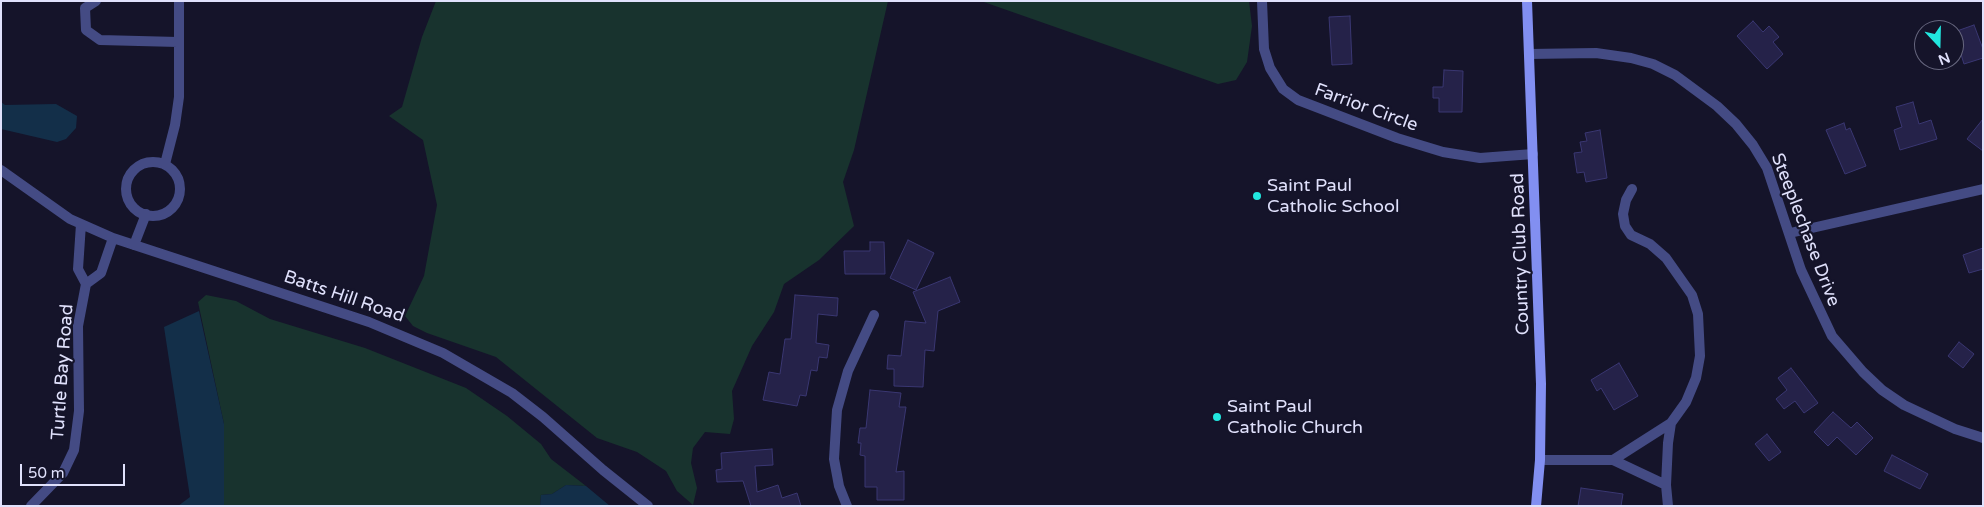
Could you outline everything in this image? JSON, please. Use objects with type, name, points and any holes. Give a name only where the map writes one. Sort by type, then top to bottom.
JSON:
[{"type":"street","points":[[96,1],[84,8],[86,30],[100,40],[178,42]]},
{"type":"street","points":[[165,164],[175,125],[179,97],[178,1]]},
{"type":"street","name":"Farrior Circle","points":[[1262,1],[1264,49],[1270,68],[1283,89],[1298,100],[1397,138],[1443,152],[1480,158],[1533,154]]},
{"type":"street","name":"Country Club Road","points":[[1527,1],[1541,384],[1540,460],[1536,506]]},
{"type":"street","name":"Steeplechase Drive","points":[[1529,54],[1578,52],[1631,58],[1675,75],[1697,89],[1736,124],[1753,144],[1767,168],[1801,270],[1832,336],[1863,372],[1882,390],[1904,405],[1955,429],[1983,438]]},
{"type":"street","points":[[148,162],[165,164],[178,176],[180,185],[177,202],[163,214],[146,214],[132,204],[128,196],[128,179],[133,172],[148,162]]},
{"type":"street","name":"Batts Hill Road","points":[[1,170],[70,219],[113,238],[369,322],[444,353],[512,394],[543,417],[603,470],[648,506]]},
{"type":"street","points":[[1632,189],[1626,200],[1623,214],[1625,226],[1631,235],[1650,244],[1666,258],[1692,295],[1698,314],[1700,356],[1696,378],[1686,402],[1672,423],[1668,443],[1666,485],[1668,506]]},
{"type":"street","points":[[1790,234],[1983,189]]},
{"type":"street","points":[[134,245],[146,214]]},
{"type":"street","name":"Turtle Bay Road","points":[[31,506],[63,474],[74,450],[79,411],[78,326],[86,284],[78,269],[81,224]]},
{"type":"street","name":"Turtle Bay Road","points":[[86,284],[101,273],[113,238]]},
{"type":"street","points":[[847,506],[839,486],[834,459],[837,410],[848,371],[874,315]]},
{"type":"street","points":[[1613,460],[1672,423]]},
{"type":"street","points":[[1540,460],[1613,460],[1666,485]]},
{"type":"green space","points":[[436,1],[888,1],[854,150],[843,182],[854,226],[819,260],[784,284],[774,312],[752,346],[732,391],[734,419],[730,434],[705,432],[693,448],[691,463],[697,488],[693,505],[677,491],[666,471],[637,452],[597,438],[496,357],[427,333],[413,326],[405,316],[424,276],[437,205],[423,140],[389,116],[402,107],[422,37]]},
{"type":"green space","points":[[981,1],[1249,1],[1252,26],[1247,62],[1236,80],[1218,84]]},
{"type":"green space","points":[[206,295],[236,301],[270,319],[365,348],[466,388],[507,416],[541,444],[551,459],[586,486],[566,485],[552,494],[541,495],[540,506],[224,506],[224,424],[198,302]]},
{"type":"water","points":[[1,102],[5,105],[56,104],[77,116],[76,128],[66,139],[57,142],[1,129]]},
{"type":"water","points":[[199,311],[224,424],[224,506],[178,506],[190,497],[164,327]]},
{"type":"water","points":[[566,485],[586,486],[610,506],[540,506],[541,495],[552,494]]},
{"type":"building","points":[[1350,16],[1352,64],[1332,65],[1329,17]]},
{"type":"building","points":[[1753,21],[1763,32],[1769,26],[1779,37],[1773,42],[1783,54],[1767,69],[1737,36]]},
{"type":"building","points":[[1974,25],[1983,49],[1983,58],[1964,64],[1964,28]]},
{"type":"building","points":[[1444,70],[1463,71],[1462,112],[1439,112],[1439,98],[1433,98],[1433,87],[1443,87]]},
{"type":"building","points":[[1913,102],[1919,124],[1931,120],[1937,139],[1900,150],[1894,130],[1902,127],[1896,107]]},
{"type":"building","points":[[1983,119],[1983,151],[1967,139]]},
{"type":"building","points":[[1844,123],[1846,130],[1850,128],[1866,166],[1845,174],[1826,130]]},
{"type":"building","points":[[1600,130],[1607,178],[1586,182],[1584,172],[1577,173],[1574,153],[1582,152],[1580,142],[1587,141],[1585,133]]},
{"type":"building","points":[[908,240],[934,253],[916,290],[890,278]]},
{"type":"building","points":[[870,242],[884,242],[885,274],[845,274],[844,251],[870,251]]},
{"type":"building","points":[[1983,248],[1983,269],[1969,273],[1963,255]]},
{"type":"building","points":[[950,277],[960,302],[938,311],[934,351],[925,350],[923,387],[894,386],[894,369],[887,369],[888,355],[901,356],[905,321],[926,323],[913,292]]},
{"type":"building","points":[[795,295],[838,298],[837,316],[818,314],[816,343],[829,345],[827,358],[819,357],[817,371],[811,370],[806,396],[800,395],[797,406],[763,400],[769,372],[780,374],[785,339],[791,339]]},
{"type":"building","points":[[1959,342],[1974,354],[1963,368],[1948,356]]},
{"type":"building","points":[[1619,363],[1638,396],[1614,410],[1601,388],[1597,391],[1591,380]]},
{"type":"building","points":[[1791,368],[1818,403],[1804,413],[1795,401],[1784,409],[1776,399],[1787,390],[1778,378]]},
{"type":"building","points":[[870,390],[901,393],[899,407],[906,407],[896,472],[904,471],[904,500],[877,500],[877,487],[865,487],[865,456],[860,455],[861,443],[858,443],[860,428],[866,428]]},
{"type":"building","points":[[1833,412],[1851,428],[1857,422],[1873,438],[1856,455],[1837,437],[1828,446],[1814,432]]},
{"type":"building","points":[[1767,434],[1781,452],[1769,461],[1755,444]]},
{"type":"building","points":[[772,449],[773,465],[755,466],[757,492],[778,485],[782,498],[797,493],[801,506],[751,506],[743,481],[717,482],[716,470],[722,469],[721,453]]},
{"type":"building","points":[[1892,455],[1928,474],[1920,489],[1884,471]]},
{"type":"building","points":[[1581,488],[1623,494],[1621,506],[1578,506]]},
{"type":"place","name":"Saint Paul Catholic School","points":[[1257,196]]},
{"type":"place","name":"Saint Paul Catholic Church","points":[[1217,417]]}]
